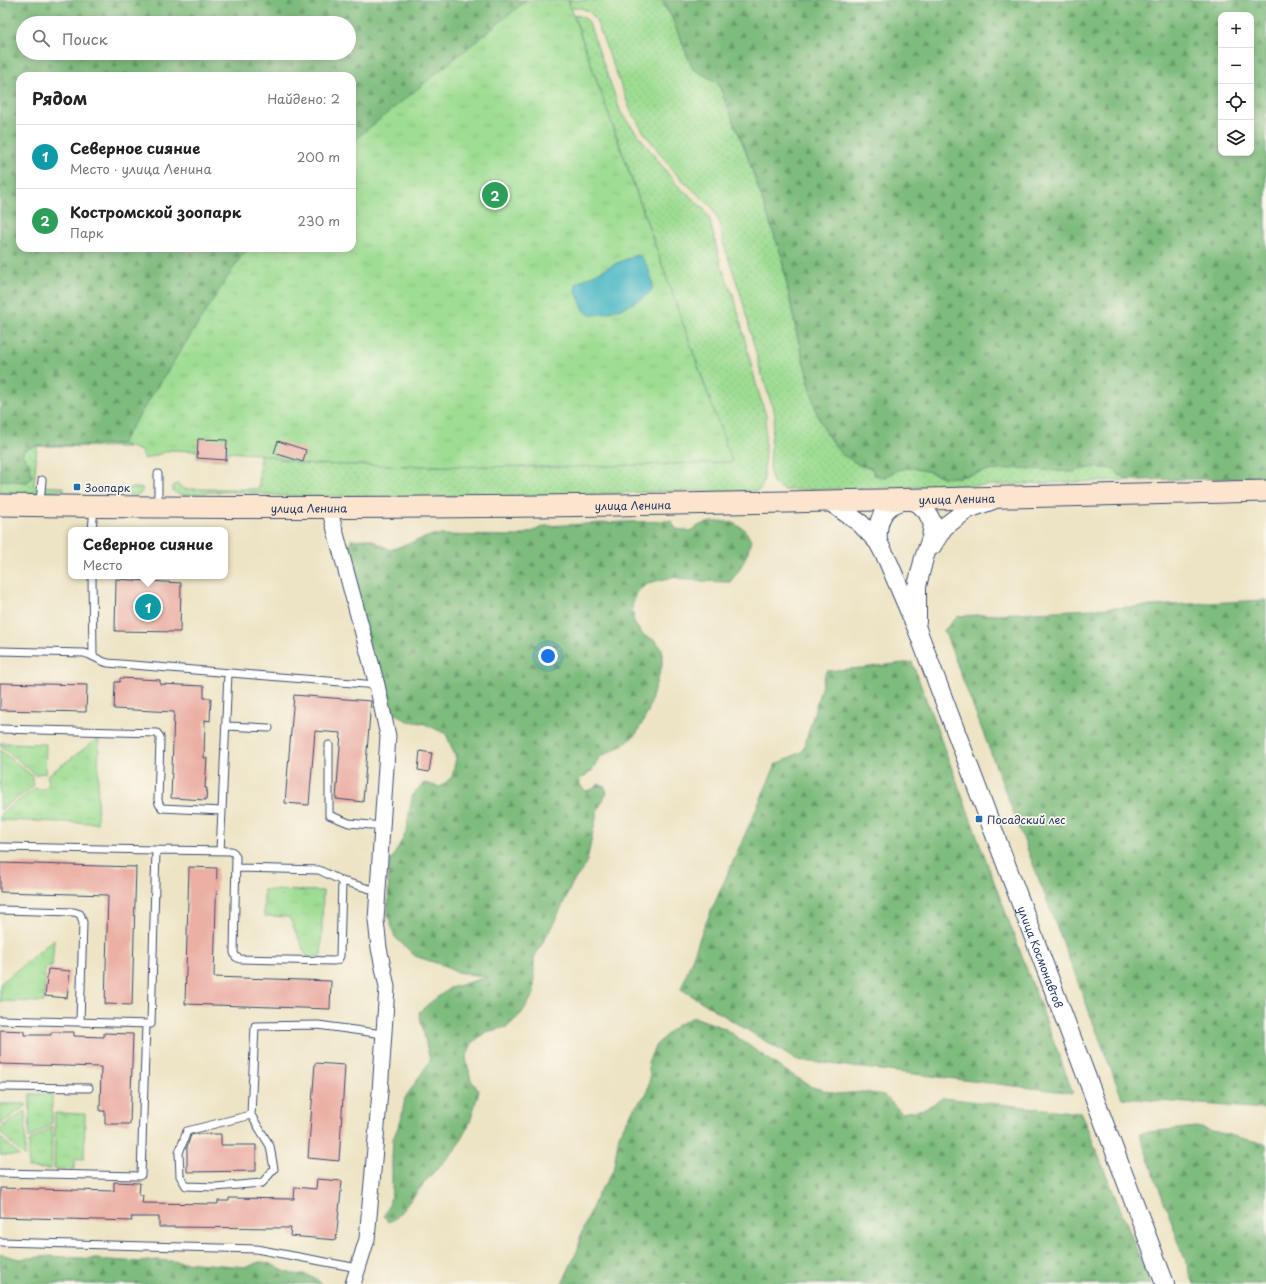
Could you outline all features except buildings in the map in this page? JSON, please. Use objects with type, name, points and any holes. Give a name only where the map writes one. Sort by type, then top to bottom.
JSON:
[{"type":"main road","name":"улица Ленина","points":[[0,505],[329,508],[907,500],[1266,491]]},
{"type":"street","points":[[924,558],[944,527],[968,509],[1002,497]]},
{"type":"street","points":[[878,542],[877,530],[882,517],[891,506],[907,500],[918,504],[927,512],[933,524],[931,538],[917,586],[917,629]]},
{"type":"street","name":"улица Космонавтов","points":[[829,501],[860,523],[878,542],[887,559],[917,629],[1164,1284]]},
{"type":"street","points":[[329,508],[377,685],[388,736],[376,920],[379,948],[387,987],[368,1232],[353,1284]]},
{"type":"lane","points":[[158,474],[158,507]]},
{"type":"lane","points":[[40,506],[42,480]]},
{"type":"lane","points":[[92,527],[94,506]]},
{"type":"lane","points":[[92,579],[93,656]]},
{"type":"lane","points":[[0,651],[84,653],[108,663],[377,685]]},
{"type":"lane","points":[[220,851],[228,673]]},
{"type":"lane","points":[[226,726],[269,728]]},
{"type":"lane","points":[[0,729],[157,733],[160,737],[158,800],[162,808],[222,811]]},
{"type":"lane","points":[[328,745],[329,815],[349,823],[382,826]]},
{"type":"lane","points":[[0,847],[230,851],[234,853],[236,857],[234,953],[236,957],[240,959],[338,960],[340,956],[342,881]]},
{"type":"lane","points":[[0,1020],[151,1024],[156,850]]},
{"type":"lane","points":[[236,868],[319,870],[342,881],[377,891]]},
{"type":"lane","points":[[0,910],[74,912],[80,914],[83,922],[80,1022]]},
{"type":"lane","points":[[0,1173],[141,1175],[146,1024]]},
{"type":"lane","points":[[251,1115],[186,1132],[179,1153],[180,1176],[186,1186],[216,1187],[262,1183],[274,1168],[270,1146],[251,1115],[254,1026],[318,1025],[383,1034]]},
{"type":"lane","points":[[0,1087],[89,1088]]},
{"type":"lane","points":[[0,1242],[256,1249],[358,1268]]},
{"type":"green space","points":[[0,0],[527,0],[356,139],[356,72],[16,72],[16,252],[245,252],[242,255],[121,444],[36,446],[24,450],[22,455],[30,464],[32,477],[27,482],[0,480]]},
{"type":"green space","points":[[527,0],[568,0],[732,462],[575,467],[303,464],[260,454],[227,452],[226,460],[197,458],[198,451],[171,450],[145,459],[141,451],[121,444],[242,255],[245,252],[356,252],[356,139]]},
{"type":"green space","points":[[568,0],[661,0],[671,16],[693,69],[718,83],[746,152],[781,255],[797,335],[817,414],[861,466],[872,468],[884,477],[900,469],[912,468],[931,472],[943,477],[959,477],[986,471],[1020,468],[1071,472],[1094,467],[1116,469],[1119,475],[1130,480],[967,486],[784,490],[774,484],[770,473],[771,441],[775,414],[760,369],[741,295],[724,245],[720,224],[712,207],[674,172],[643,131],[630,109],[595,18],[585,9],[571,9]]},
{"type":"green space","points":[[661,0],[1266,0],[1266,478],[1130,480],[1119,475],[1115,469],[1094,467],[1071,472],[1020,468],[986,471],[959,477],[943,477],[931,472],[912,468],[900,469],[884,477],[874,475],[872,468],[861,466],[841,454],[827,435],[817,414],[797,335],[781,255],[746,152],[718,83],[693,69],[671,16]]},
{"type":"green space","points":[[578,15],[586,19],[589,23],[621,113],[676,184],[702,207],[709,217],[721,265],[735,300],[756,384],[766,416],[764,478],[759,490],[492,497],[282,496],[233,492],[213,492],[184,495],[173,491],[173,486],[177,484],[181,486],[182,489],[259,489],[260,454],[303,464],[575,467],[732,462],[574,16]]},
{"type":"green space","points":[[121,444],[128,447],[37,446],[34,486],[64,487],[64,490],[32,493],[0,493],[0,480],[28,482],[32,477],[22,455],[24,450],[36,446]]},
{"type":"green space","points":[[88,487],[143,488],[141,493],[136,496],[89,491]]},
{"type":"green space","points":[[671,521],[676,529],[690,531],[700,525],[711,522],[731,522],[744,529],[751,540],[748,552],[730,582],[697,581],[673,577],[648,583],[638,591],[632,606],[634,623],[643,635],[656,641],[662,649],[662,666],[648,712],[637,733],[626,743],[600,757],[591,772],[580,779],[581,786],[586,791],[593,789],[599,784],[605,787],[607,793],[598,809],[586,865],[573,882],[557,917],[534,958],[534,994],[521,1014],[507,1027],[486,1032],[472,1043],[466,1058],[471,1080],[479,1091],[470,1122],[456,1149],[430,1176],[395,1219],[388,1222],[384,1216],[389,1206],[392,1190],[393,1139],[401,1120],[405,1098],[430,1061],[419,1012],[450,988],[487,977],[456,972],[439,964],[415,956],[395,937],[388,915],[389,864],[407,831],[413,794],[424,783],[440,787],[452,777],[456,758],[446,734],[423,723],[407,721],[392,711],[378,679],[346,554],[351,540],[370,539],[390,550],[433,535],[518,536],[545,526]]},
{"type":"green space","points":[[1266,600],[1266,1109],[1122,1098],[944,630],[958,616]]},
{"type":"green space","points":[[912,662],[1073,1093],[796,1060],[681,989],[702,932],[776,764],[803,751],[826,671]]},
{"type":"green space","points":[[99,738],[97,823],[0,820],[0,814],[36,788],[42,789],[47,787],[49,782],[47,776]]},
{"type":"green space","points":[[0,743],[46,744],[45,774],[41,773],[36,775],[0,745]]},
{"type":"green space","points":[[0,750],[34,777],[32,781],[34,786],[0,810]]},
{"type":"green space","points":[[264,890],[323,891],[321,957],[307,957],[289,917],[264,916]]},
{"type":"green space","points":[[54,939],[52,967],[45,968],[44,1002],[0,1001],[0,984]]},
{"type":"green space","points":[[694,1017],[724,1028],[778,1066],[812,1087],[837,1094],[863,1092],[884,1095],[902,1113],[925,1109],[943,1098],[1081,1113],[1151,1284],[562,1284],[578,1249],[581,1234],[598,1194],[613,1171],[619,1135],[632,1111],[647,1093],[650,1077],[648,1062],[656,1045],[677,1025]]},
{"type":"green space","points":[[30,1094],[52,1094],[52,1123],[29,1139]]},
{"type":"green space","points":[[0,1104],[26,1104],[26,1106],[0,1124]]},
{"type":"green space","points":[[26,1111],[25,1157],[0,1132],[0,1128]]},
{"type":"green space","points":[[55,1113],[85,1114],[84,1159],[74,1159],[74,1169],[54,1169]]},
{"type":"green space","points":[[52,1126],[51,1169],[28,1168],[29,1142]]},
{"type":"green space","points":[[1196,1127],[1266,1144],[1266,1284],[1194,1284],[1139,1133]]},
{"type":"green space","points":[[0,1137],[20,1156],[0,1155]]},
{"type":"green space","points":[[0,1254],[19,1259],[51,1256],[140,1262],[157,1260],[247,1267],[263,1262],[271,1264],[285,1272],[311,1276],[318,1280],[321,1284],[0,1284]]},
{"type":"water","points":[[637,255],[644,260],[651,276],[652,289],[649,293],[623,308],[602,314],[588,314],[582,306],[575,290],[577,283],[617,263]]},
{"type":"place","name":"Костромской зоопарк","points":[[495,195]]},
{"type":"place","name":"Зоопарк","points":[[77,487]]},
{"type":"place","name":"Северное сияние","points":[[148,607]]},
{"type":"place","name":"Посадский лес","points":[[979,819]]}]
